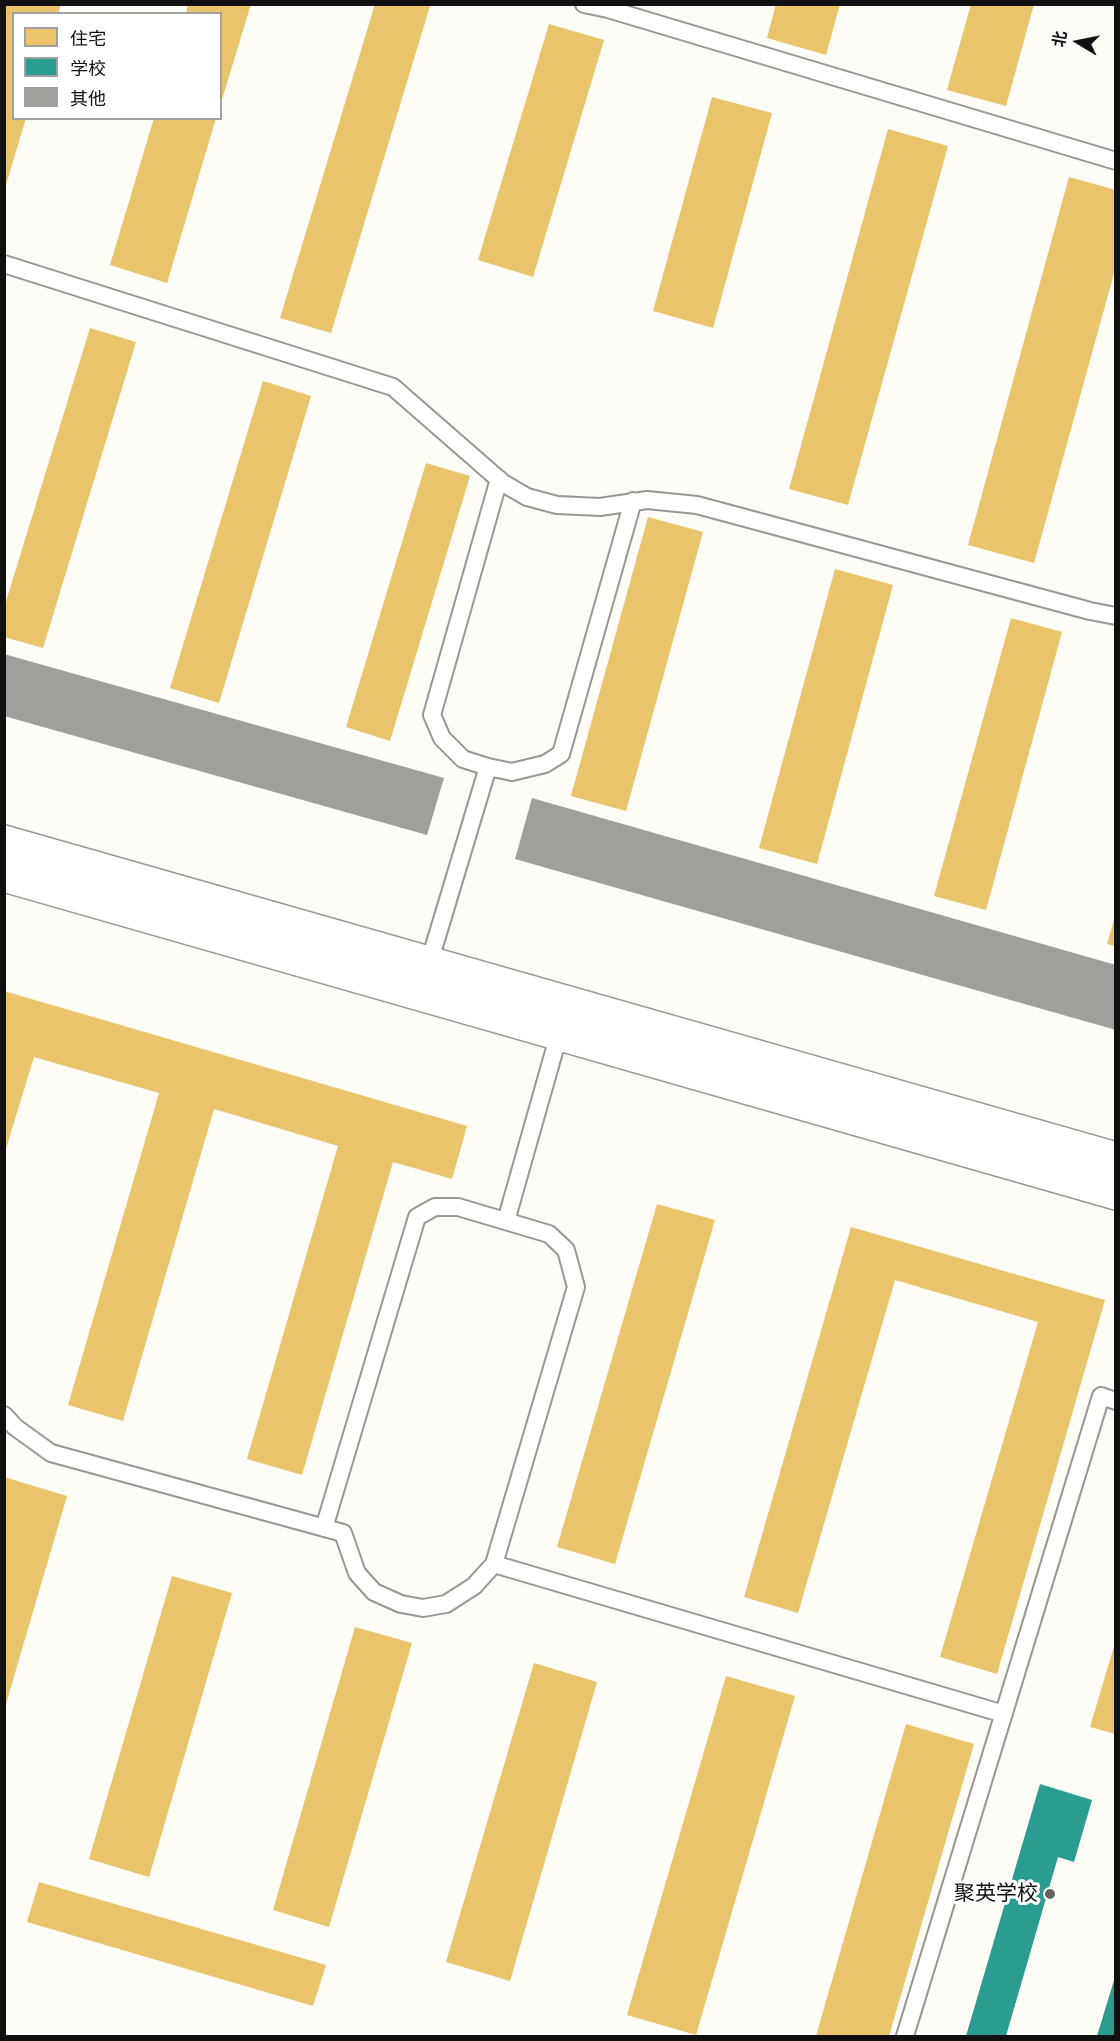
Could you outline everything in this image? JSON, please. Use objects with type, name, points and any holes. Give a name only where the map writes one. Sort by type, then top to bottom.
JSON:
[{"type":"street","points":[[4,842],[1116,1159]]},
{"type":"street","points":[[4,875],[1116,1193]]},
{"type":"lane","points":[[584,4],[608,9],[1116,161]]},
{"type":"lane","points":[[4,264],[393,387],[499,479],[527,496],[556,505],[600,507],[647,500],[697,505],[1090,611],[1116,616]]},
{"type":"lane","points":[[499,479],[432,715],[442,738],[463,759],[512,772],[545,764],[561,754],[633,501]]},
{"type":"lane","points":[[429,963],[488,767]]},
{"type":"lane","points":[[506,1221],[559,1034]]},
{"type":"lane","points":[[4,1415],[15,1427],[51,1453],[324,1528],[343,1533],[357,1573],[374,1592],[401,1604],[423,1608],[446,1604],[474,1586],[495,1564],[576,1287],[566,1250],[549,1234],[458,1208],[435,1207],[417,1217],[324,1528]]},
{"type":"lane","points":[[905,2037],[1101,1396],[1116,1401]]},
{"type":"lane","points":[[495,1564],[1004,1714]]},
{"type":"building: 住宅","points":[[4,4],[61,4],[59,12],[12,12],[12,120],[25,120],[5,188]]},
{"type":"building: 住宅","points":[[188,4],[251,4],[222,100],[222,12],[186,12]]},
{"type":"building: 住宅","points":[[375,4],[430,6],[331,333],[280,318]]},
{"type":"building: 住宅","points":[[776,4],[840,4],[826,55],[767,38]]},
{"type":"building: 住宅","points":[[971,4],[1034,4],[1006,106],[947,90]]},
{"type":"building: 住宅","points":[[549,24],[604,40],[533,277],[478,260]]},
{"type":"building: 住宅","points":[[712,97],[772,113],[713,328],[653,311]]},
{"type":"building: 住宅","points":[[153,120],[215,120],[167,283],[110,265]]},
{"type":"building: 住宅","points":[[888,129],[948,146],[848,505],[789,489]]},
{"type":"building: 住宅","points":[[1069,177],[1116,190],[1116,266],[1034,563],[968,545]]},
{"type":"building: 住宅","points":[[90,328],[136,342],[43,648],[4,637],[4,608]]},
{"type":"building: 住宅","points":[[263,381],[311,396],[219,703],[170,688]]},
{"type":"building: 住宅","points":[[426,463],[470,476],[390,741],[346,727]]},
{"type":"building: 住宅","points":[[648,517],[703,532],[626,811],[571,796]]},
{"type":"building: 住宅","points":[[835,569],[893,585],[817,864],[759,848]]},
{"type":"building: 住宅","points":[[1011,618],[1062,632],[986,910],[934,896]]},
{"type":"building: 住宅","points":[[1116,916],[1116,946],[1107,944]]},
{"type":"building: 住宅","points":[[4,991],[467,1126],[452,1179],[393,1162],[302,1475],[247,1459],[338,1146],[214,1109],[123,1421],[68,1405],[159,1093],[34,1057],[4,1155]]},
{"type":"building: 住宅","points":[[657,1204],[715,1220],[615,1564],[557,1547]]},
{"type":"building: 住宅","points":[[851,1227],[1105,1300],[997,1674],[940,1657],[1038,1322],[895,1280],[798,1613],[744,1597]]},
{"type":"building: 住宅","points":[[4,1477],[67,1496],[5,1707],[4,1707]]},
{"type":"building: 住宅","points":[[172,1576],[232,1593],[149,1877],[89,1859]]},
{"type":"building: 住宅","points":[[355,1627],[412,1643],[329,1927],[273,1910]]},
{"type":"building: 住宅","points":[[1116,1643],[1116,1734],[1090,1727]]},
{"type":"building: 住宅","points":[[534,1663],[597,1682],[510,1981],[446,1962]]},
{"type":"building: 住宅","points":[[726,1676],[795,1696],[696,2035],[627,2015]]},
{"type":"building: 住宅","points":[[906,1724],[974,1744],[889,2036],[816,2036]]},
{"type":"building: 住宅","points":[[39,1882],[326,1965],[313,2006],[27,1922]]},
{"type":"building: 学校","points":[[1040,1784],[1092,1800],[1074,1862],[1058,1857],[1006,2036],[966,2036]]},
{"type":"building: 学校","points":[[1115,1977],[1116,2036],[1097,2036]]},
{"type":"building: 其他","points":[[4,654],[444,778],[427,835],[4,716]]},
{"type":"building: 其他","points":[[532,798],[1116,965],[1116,1030],[515,859]]},
{"type":"place","name":"聚英学校","points":[[1050,1894]]}]
